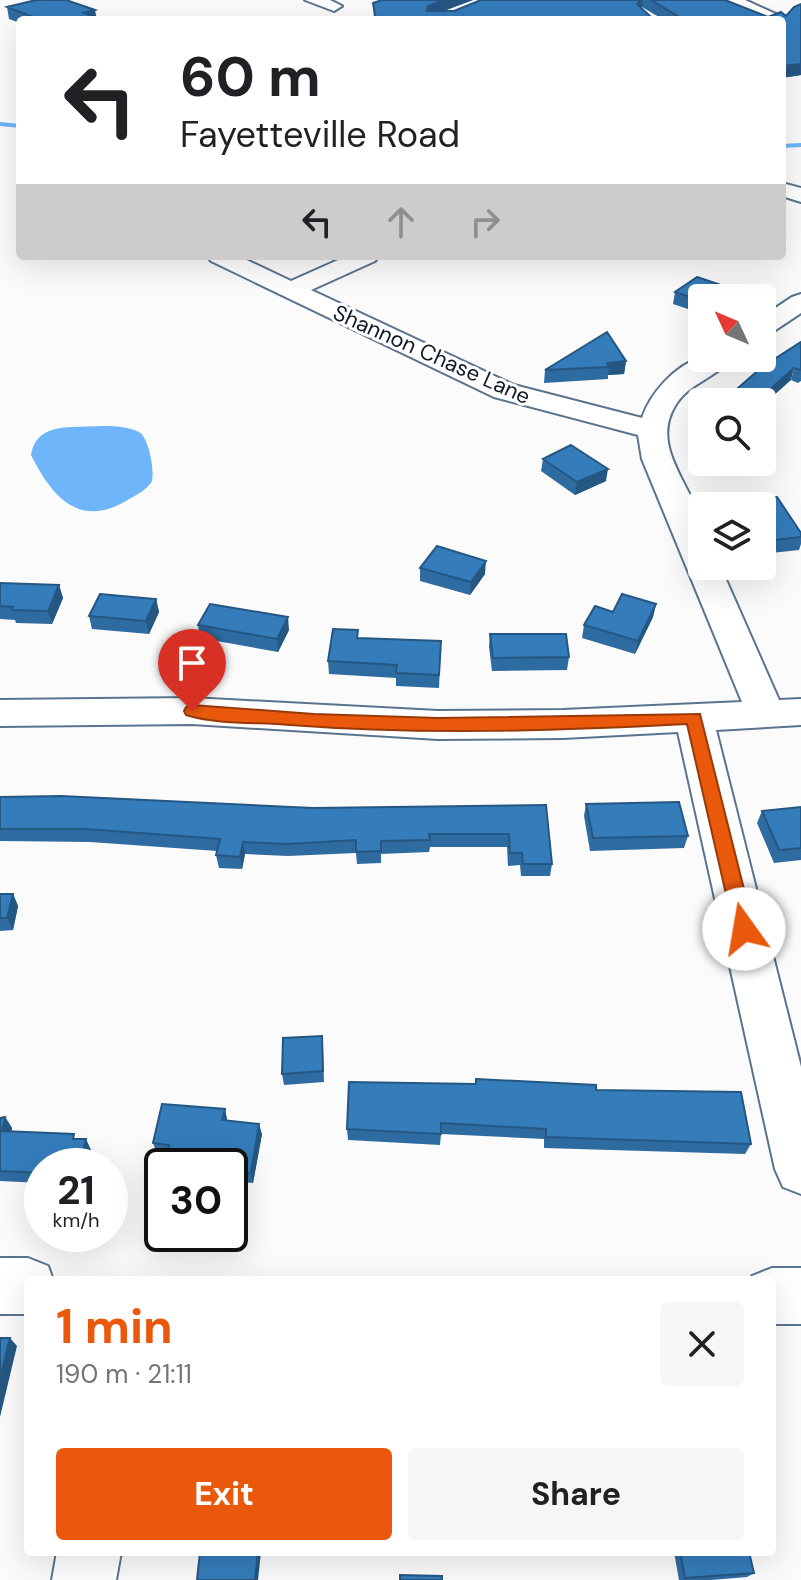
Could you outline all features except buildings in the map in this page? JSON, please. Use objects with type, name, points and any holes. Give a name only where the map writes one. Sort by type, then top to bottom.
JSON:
[{"type":"street","points":[[313,0],[334,6]]},
{"type":"street","points":[[731,0],[771,16]]},
{"type":"street","name":"Shannon Chase Lane","points":[[227,260],[504,391],[652,430]]},
{"type":"street","points":[[291,290],[358,260]]},
{"type":"street","points":[[776,319],[801,302]]},
{"type":"street","points":[[688,532],[657,459],[652,430],[661,404],[681,382],[696,372]]},
{"type":"street","points":[[0,713],[192,711],[438,725],[563,724],[783,713],[710,580]]},
{"type":"street","points":[[694,718],[801,1169]]},
{"type":"street","points":[[0,1286],[24,1286]]},
{"type":"street","points":[[776,1296],[801,1296]]},
{"type":"street","points":[[84,1580],[88,1556]]},
{"type":"water","points":[[115,426],[139,432],[151,456],[151,483],[109,509],[94,511],[68,504],[57,495],[31,455],[36,441],[45,433],[72,427]]},
{"type":"waterway","points":[[0,124],[16,126]]},
{"type":"waterway","points":[[786,146],[801,145]]},
{"type":"route","points":[[192,711],[438,725],[563,724],[694,718],[744,929]]}]
